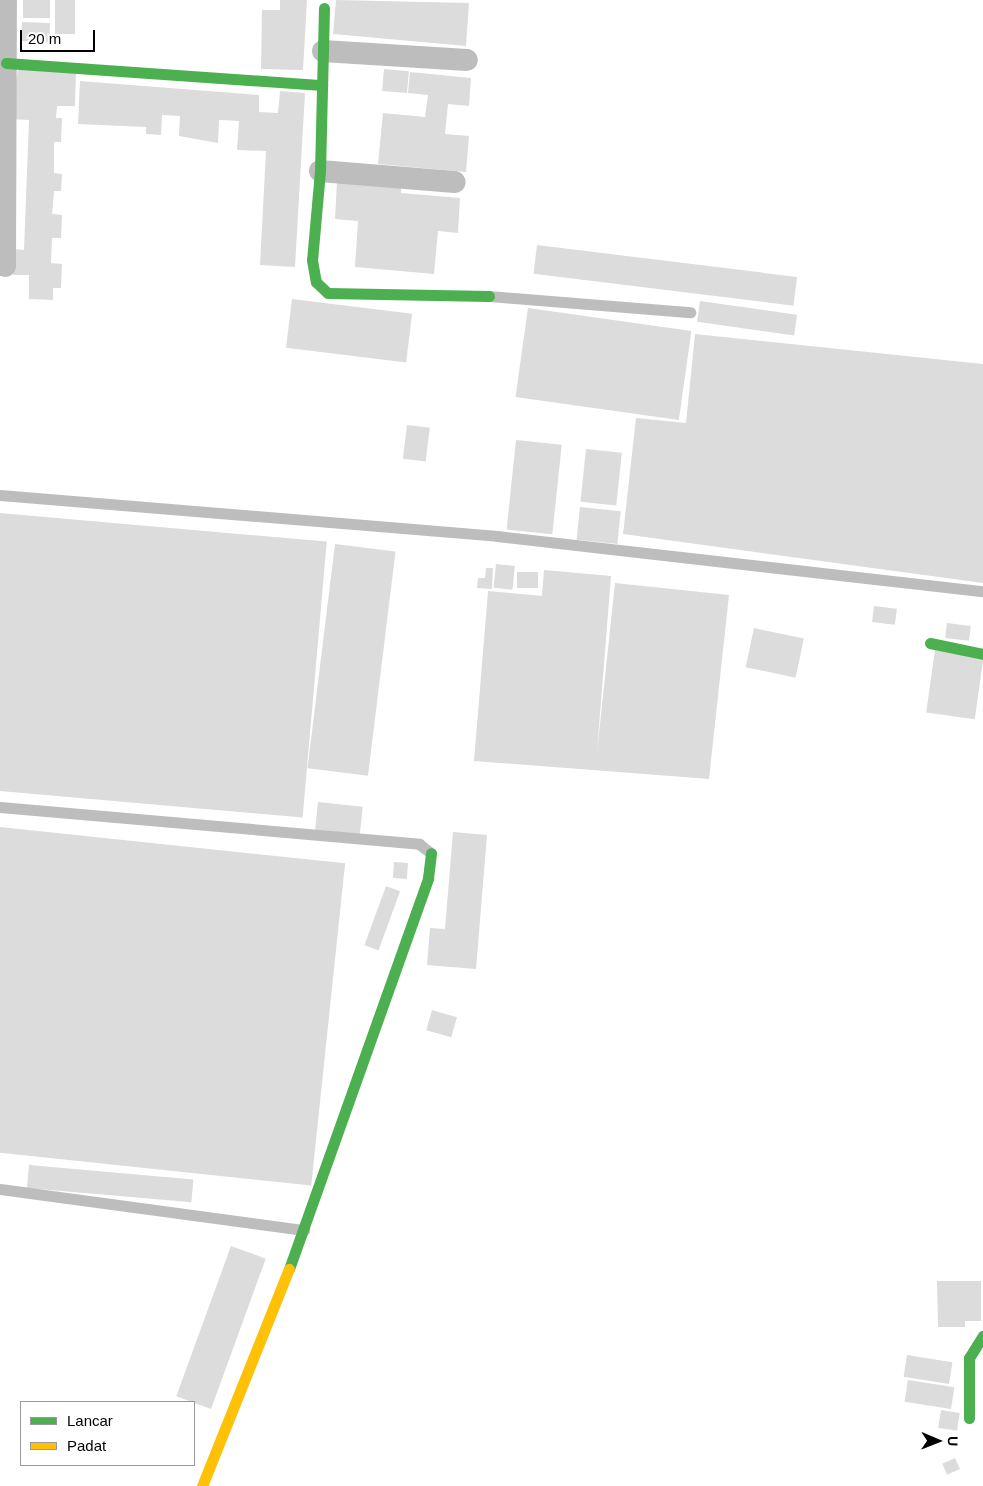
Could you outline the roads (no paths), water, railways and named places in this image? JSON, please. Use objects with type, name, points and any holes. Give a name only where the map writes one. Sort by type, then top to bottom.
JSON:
[{"type":"street","points":[[5,266],[6,0]]},
{"type":"street","points":[[324,8],[320,171],[312,260],[321,288],[328,292],[489,296]]},
{"type":"street","points":[[323,51],[467,60]]},
{"type":"street","points":[[6,63],[322,85]]},
{"type":"street","points":[[320,171],[455,182]]},
{"type":"street","points":[[930,643],[983,654]]},
{"type":"street","points":[[202,1486],[304,1230],[428,878],[431,853]]},
{"type":"street","points":[[969,1418],[969,1358],[983,1336]]},
{"type":"lane","points":[[489,296],[690,312]]},
{"type":"lane","points":[[0,495],[497,536],[983,591]]},
{"type":"lane","points":[[0,807],[419,844],[431,853]]},
{"type":"lane","points":[[0,1189],[304,1230]]}]
